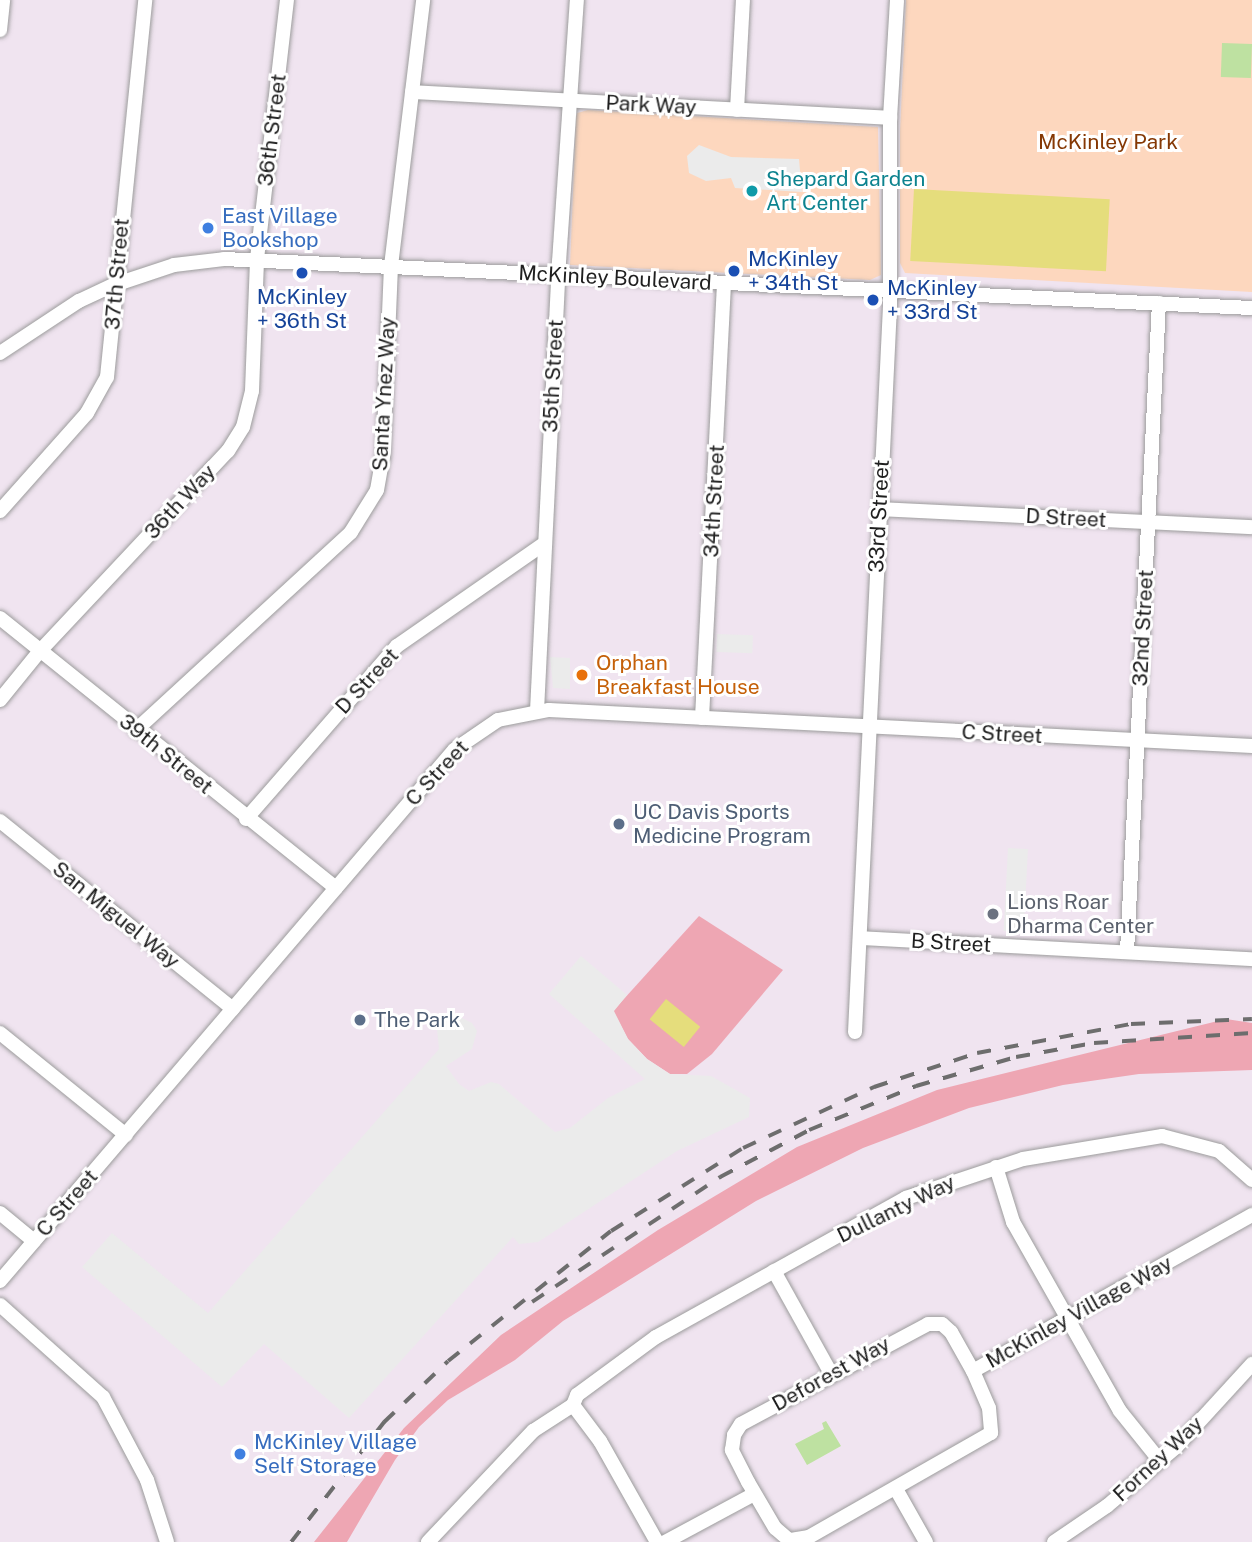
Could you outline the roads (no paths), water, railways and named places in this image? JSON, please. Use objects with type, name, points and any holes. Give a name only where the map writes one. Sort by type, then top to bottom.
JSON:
[{"type":"street","points":[[0,30],[3,0]]},
{"type":"street","name":"37th Street","points":[[0,511],[99,397],[109,364],[114,285],[145,0]]},
{"type":"street","name":"36th Street","points":[[257,260],[287,0]]},
{"type":"street","name":"Santa Ynez Way","points":[[136,730],[351,532],[370,505],[383,457],[391,266],[423,0]]},
{"type":"street","name":"35th Street","points":[[537,711],[558,276],[568,100],[577,0]]},
{"type":"street","points":[[737,110],[743,0]]},
{"type":"street","name":"33rd Street","points":[[855,1032],[891,291],[890,118],[897,0]]},
{"type":"street","name":"Park Way","points":[[412,92],[890,118]]},
{"type":"street","name":"McKinley Boulevard","points":[[0,353],[79,301],[114,285],[199,260],[391,266],[1252,308]]},
{"type":"street","name":"36th Way","points":[[0,700],[39,652],[228,451],[243,427],[252,391],[257,260]]},
{"type":"street","name":"34th Street","points":[[702,718],[724,284]]},
{"type":"street","name":"32nd Street","points":[[1127,952],[1159,303]]},
{"type":"street","name":"D Street","points":[[880,509],[1252,527]]},
{"type":"street","name":"D Street","points":[[246,819],[397,646],[544,544]]},
{"type":"street","name":"39th Street","points":[[0,618],[246,819],[336,888]]},
{"type":"street","name":"C Street","points":[[0,1281],[464,741],[498,720],[537,711],[1252,746]]},
{"type":"street","name":"San Miguel Way","points":[[0,821],[233,1009]]},
{"type":"street","name":"B Street","points":[[860,938],[1252,959]]},
{"type":"street","points":[[0,1033],[126,1135]]},
{"type":"street","name":"Dullanty Way","points":[[428,1542],[533,1432],[573,1405],[577,1395],[656,1337],[906,1198],[996,1167],[1162,1136],[1219,1151],[1252,1180]]},
{"type":"street","points":[[996,1167],[1013,1222],[1120,1411],[1160,1461]]},
{"type":"street","points":[[0,1213],[34,1241]]},
{"type":"street","name":"McKinley Village Way","points":[[754,1494],[775,1528],[789,1540],[809,1537],[896,1489],[990,1433],[989,1408],[973,1371],[1252,1214]]},
{"type":"street","points":[[774,1271],[832,1375]]},
{"type":"street","points":[[0,1305],[103,1397],[147,1480],[167,1542]]},
{"type":"street","name":"Deforest Way","points":[[754,1494],[732,1450],[741,1424],[928,1324],[942,1325],[951,1332],[973,1371]]},
{"type":"street","name":"Forney Way","points":[[1054,1542],[1107,1506],[1160,1461],[1252,1364]]},
{"type":"street","points":[[573,1405],[600,1441],[657,1542]]},
{"type":"street","points":[[896,1489],[926,1542]]},
{"type":"street","points":[[665,1542],[754,1494]]},
{"type":"railway","points":[[291,1542],[384,1422],[448,1361],[611,1231],[743,1148],[874,1087],[977,1053],[1131,1024],[1252,1019]]},
{"type":"railway","points":[[532,1302],[720,1177],[809,1130],[916,1086],[1016,1057],[1094,1043],[1252,1033]]},
{"type":"place","name":"Shepard Garden Art Center","points":[[752,191]]},
{"type":"place","name":"East Village Bookshop","points":[[208,228]]},
{"type":"place","name":"McKinley + 34th St","points":[[734,271]]},
{"type":"place","name":"McKinley + 36th St","points":[[302,273]]},
{"type":"place","name":"McKinley + 33rd St","points":[[873,300]]},
{"type":"place","name":"Orphan Breakfast House","points":[[582,675]]},
{"type":"place","name":"UC Davis Sports Medicine Program","points":[[619,824]]},
{"type":"place","name":"Lions Roar Dharma Center","points":[[993,914]]},
{"type":"place","name":"The Park","points":[[360,1020]]},
{"type":"place","name":"McKinley Village Self Storage","points":[[240,1454]]},
{"type":"park label","name":"McKinley Park","points":[[1108,142]]}]
